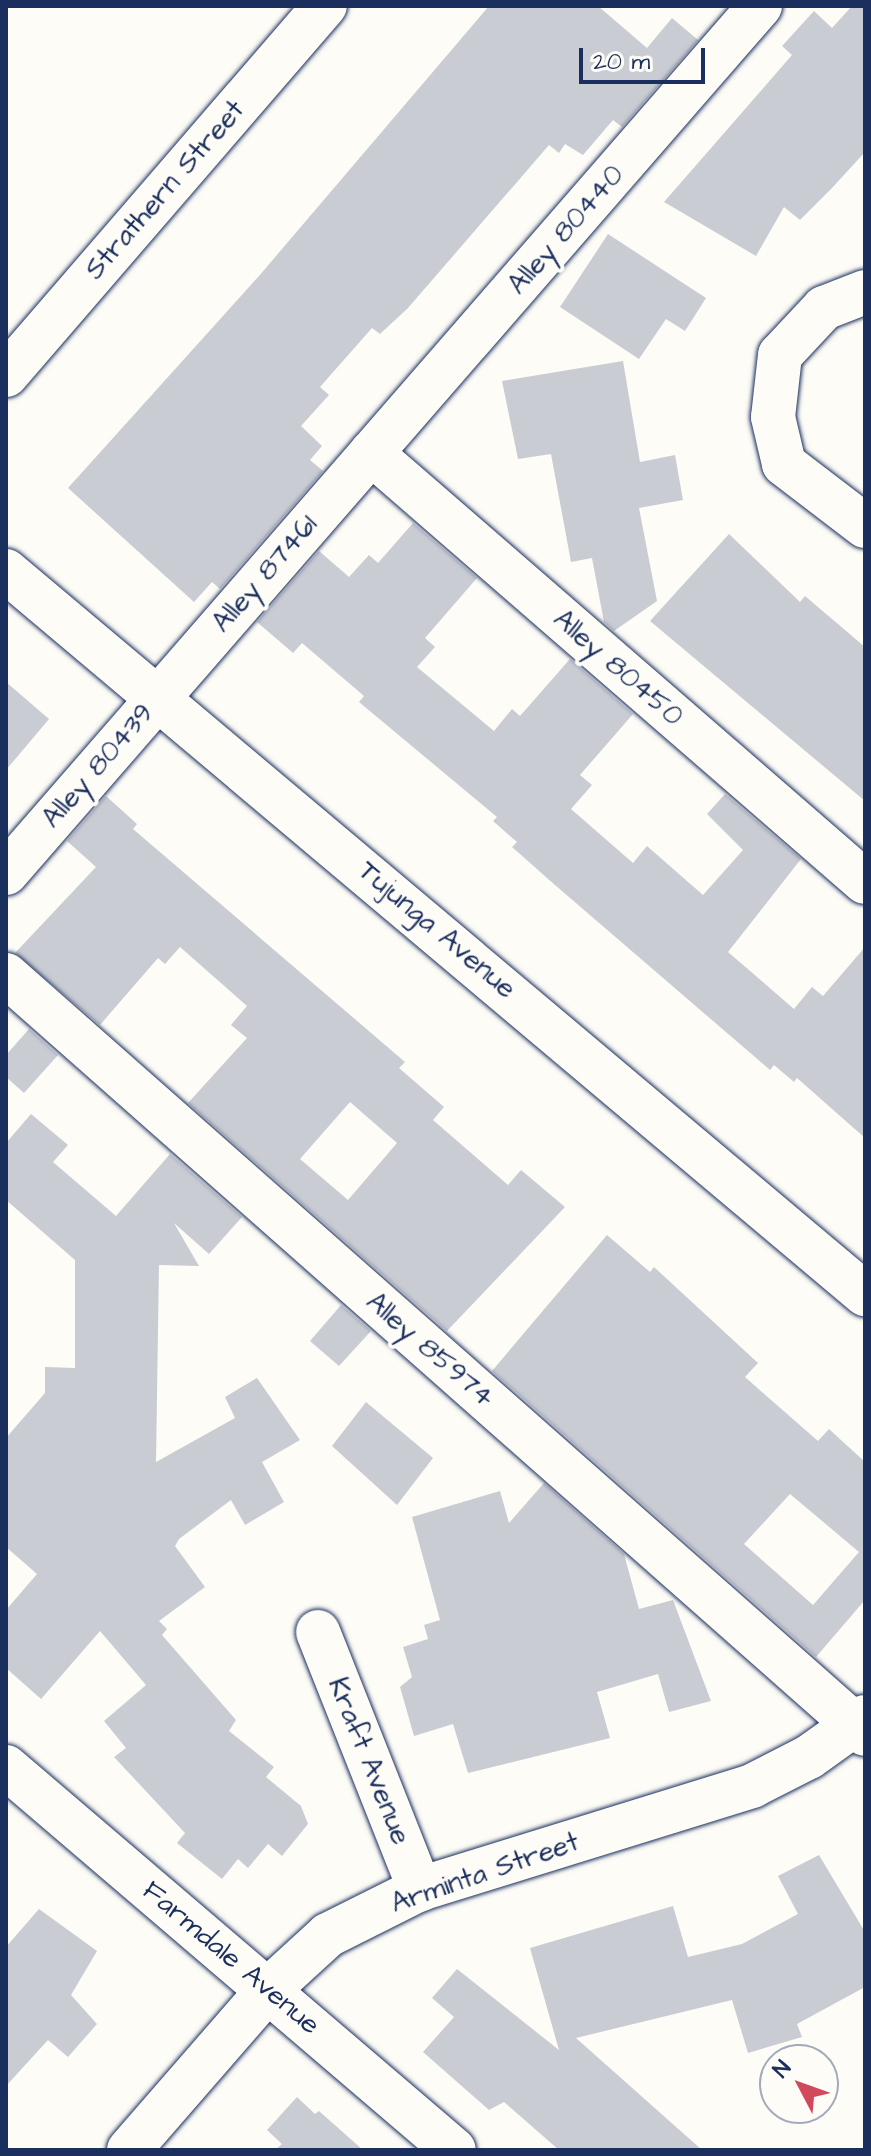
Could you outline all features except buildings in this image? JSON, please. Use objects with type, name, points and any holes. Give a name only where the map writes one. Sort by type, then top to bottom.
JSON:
[{"type":"street","name":"Strathern Street","points":[[6,375],[325,6]]},
{"type":"street","name":"Alley 80440","points":[[371,453],[760,6]]},
{"type":"street","points":[[865,292],[824,308],[780,355],[773,417],[784,464],[865,526]]},
{"type":"street","name":"Alley 87461","points":[[159,695],[371,453]]},
{"type":"street","name":"Alley 80450","points":[[371,453],[865,882]]},
{"type":"street","name":"Tujunga Avenue","points":[[6,571],[159,695],[865,1294]]},
{"type":"street","name":"Alley 80439","points":[[6,873],[159,695]]},
{"type":"street","name":"Alley 85974","points":[[6,975],[861,1725]]},
{"type":"street","name":"Kraft Avenue","points":[[318,1632],[420,1889]]},
{"type":"street","name":"Arminta Street","points":[[129,2150],[269,1989],[328,1935],[420,1889],[752,1786],[809,1757],[861,1725]]},
{"type":"street","name":"Farmdale Avenue","points":[[6,1767],[454,2150]]}]
